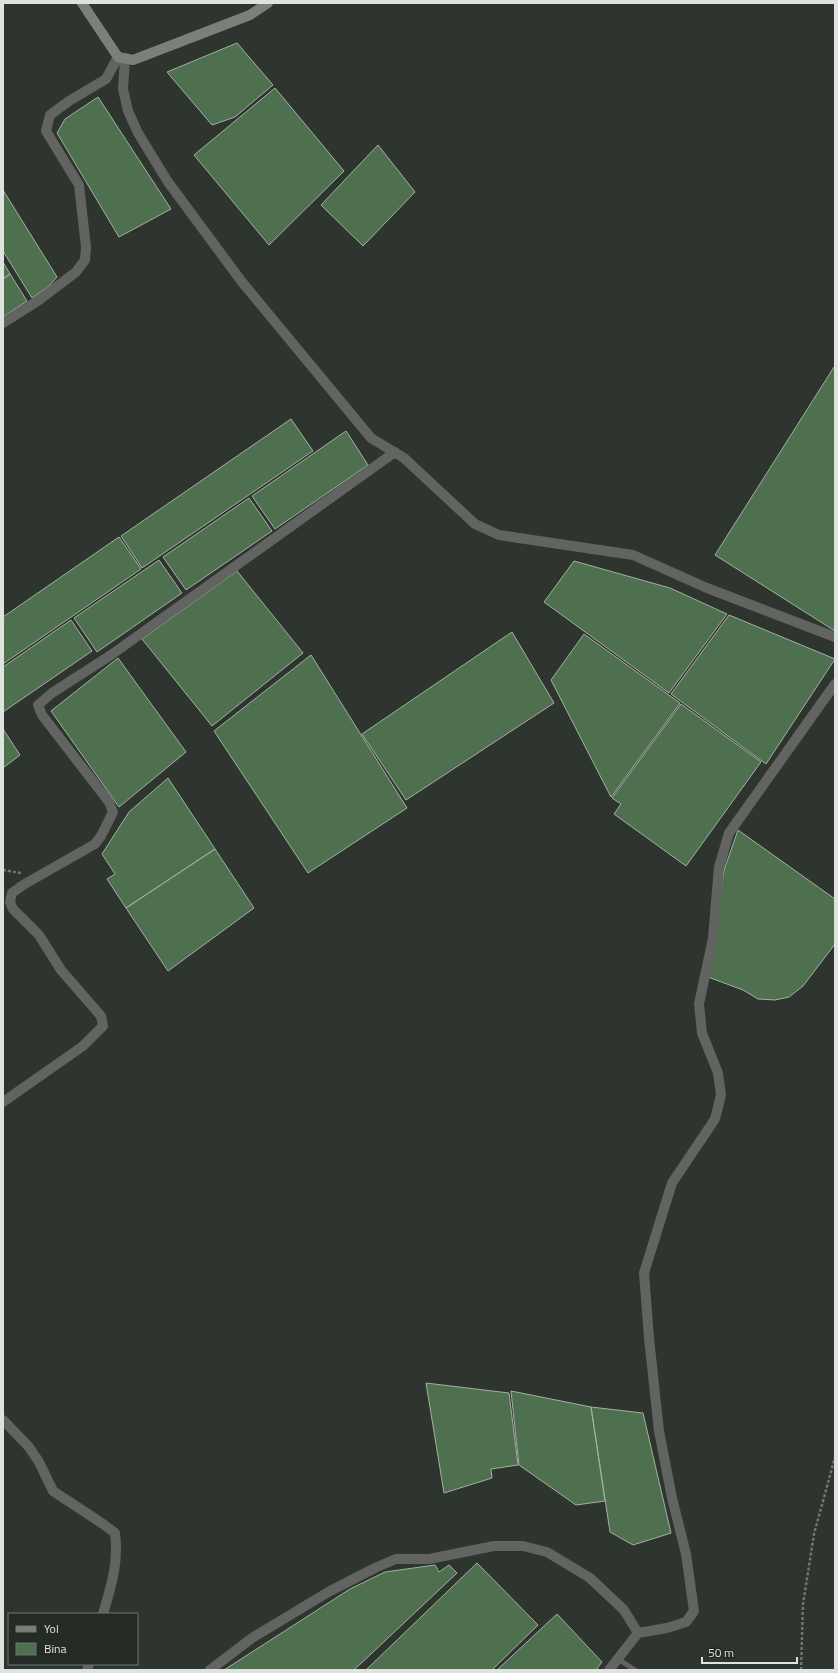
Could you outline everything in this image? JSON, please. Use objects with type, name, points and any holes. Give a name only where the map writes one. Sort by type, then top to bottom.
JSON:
[{"type":"street","points":[[82,3],[122,58],[123,89],[128,111],[138,133],[168,182],[242,282],[371,438],[404,458],[475,524],[499,534],[633,555],[707,588],[835,636]]},
{"type":"street","points":[[122,58],[133,60],[250,15],[268,3]]},
{"type":"street","points":[[3,323],[39,300],[76,272],[85,260],[86,247],[79,185],[46,131],[50,115],[69,101],[106,79],[122,58]]},
{"type":"street","points":[[3,1102],[83,1046],[103,1026],[101,1016],[61,970],[39,935],[13,909],[10,902],[12,893],[22,885],[95,844],[101,836],[113,812],[109,802],[42,715],[38,705],[52,693],[111,655],[395,452]]},
{"type":"street","points":[[609,1670],[638,1633],[667,1628],[686,1622],[694,1611],[686,1554],[672,1498],[659,1431],[644,1273],[672,1183],[715,1119],[721,1095],[718,1073],[702,1034],[699,1004],[714,938],[718,867],[729,832],[835,684]]},
{"type":"street","points":[[3,1420],[29,1448],[39,1462],[53,1491],[115,1533],[117,1549],[113,1582],[103,1613]]},
{"type":"street","points":[[210,1670],[252,1638],[330,1591],[377,1567],[396,1559],[429,1559],[494,1546],[523,1546],[547,1552],[584,1574],[624,1610],[638,1633]]},
{"type":"lane","points":[[618,1659],[635,1670]]},
{"type":"path","points":[[801,1670],[803,1604],[814,1534],[835,1457]]},
{"type":"building","points":[[237,43],[273,85],[235,117],[212,125],[167,72]]},
{"type":"building","points":[[275,88],[344,171],[269,245],[194,155]]},
{"type":"building","points":[[98,97],[171,209],[119,237],[57,133],[65,119]]},
{"type":"building","points":[[378,145],[415,192],[363,246],[321,205]]},
{"type":"building","points":[[3,190],[57,277],[48,287],[32,298],[3,251]]},
{"type":"building","points":[[3,262],[10,274],[3,279]]},
{"type":"building","points":[[10,274],[27,301],[3,317],[3,279]]},
{"type":"building","points":[[834,367],[835,368],[835,631],[715,555]]},
{"type":"building","points":[[291,419],[313,451],[142,568],[121,536]]},
{"type":"building","points":[[346,431],[368,465],[275,529],[252,496]]},
{"type":"building","points":[[249,498],[272,531],[186,590],[163,557]]},
{"type":"building","points":[[119,537],[141,569],[3,664],[3,617]]},
{"type":"building","points":[[159,560],[182,593],[97,652],[74,618]]},
{"type":"building","points":[[574,561],[670,588],[727,614],[669,693],[544,602]]},
{"type":"building","points":[[237,571],[303,653],[212,726],[142,639]]},
{"type":"building","points":[[729,615],[835,659],[766,764],[671,694]]},
{"type":"building","points":[[71,620],[92,651],[3,712],[3,667]]},
{"type":"building","points":[[512,632],[554,703],[406,800],[362,734]]},
{"type":"building","points":[[584,634],[680,703],[611,797],[551,680]]},
{"type":"building","points":[[311,655],[407,808],[308,873],[214,731]]},
{"type":"building","points":[[118,658],[186,752],[119,807],[51,711]]},
{"type":"building","points":[[681,704],[761,762],[686,866],[614,814],[621,804],[612,798]]},
{"type":"building","points":[[3,729],[20,755],[3,768]]},
{"type":"building","points":[[168,778],[215,849],[126,908],[107,879],[115,874],[102,854],[129,812]]},
{"type":"building","points":[[738,830],[835,899],[835,944],[803,986],[789,997],[775,1000],[758,999],[743,990],[708,977],[724,870]]},
{"type":"building","points":[[215,849],[254,908],[168,971],[126,908]]},
{"type":"building","points":[[426,1383],[509,1393],[518,1465],[491,1469],[492,1478],[444,1493]]},
{"type":"building","points":[[511,1391],[591,1407],[605,1501],[576,1505],[519,1465]]},
{"type":"building","points":[[591,1407],[643,1413],[671,1533],[633,1545],[610,1532]]},
{"type":"building","points":[[477,1563],[538,1625],[492,1670],[366,1670]]},
{"type":"building","points":[[435,1565],[439,1572],[449,1565],[457,1573],[354,1670],[224,1670],[350,1589],[385,1572]]},
{"type":"building","points":[[557,1614],[602,1662],[596,1670],[497,1670]]}]
